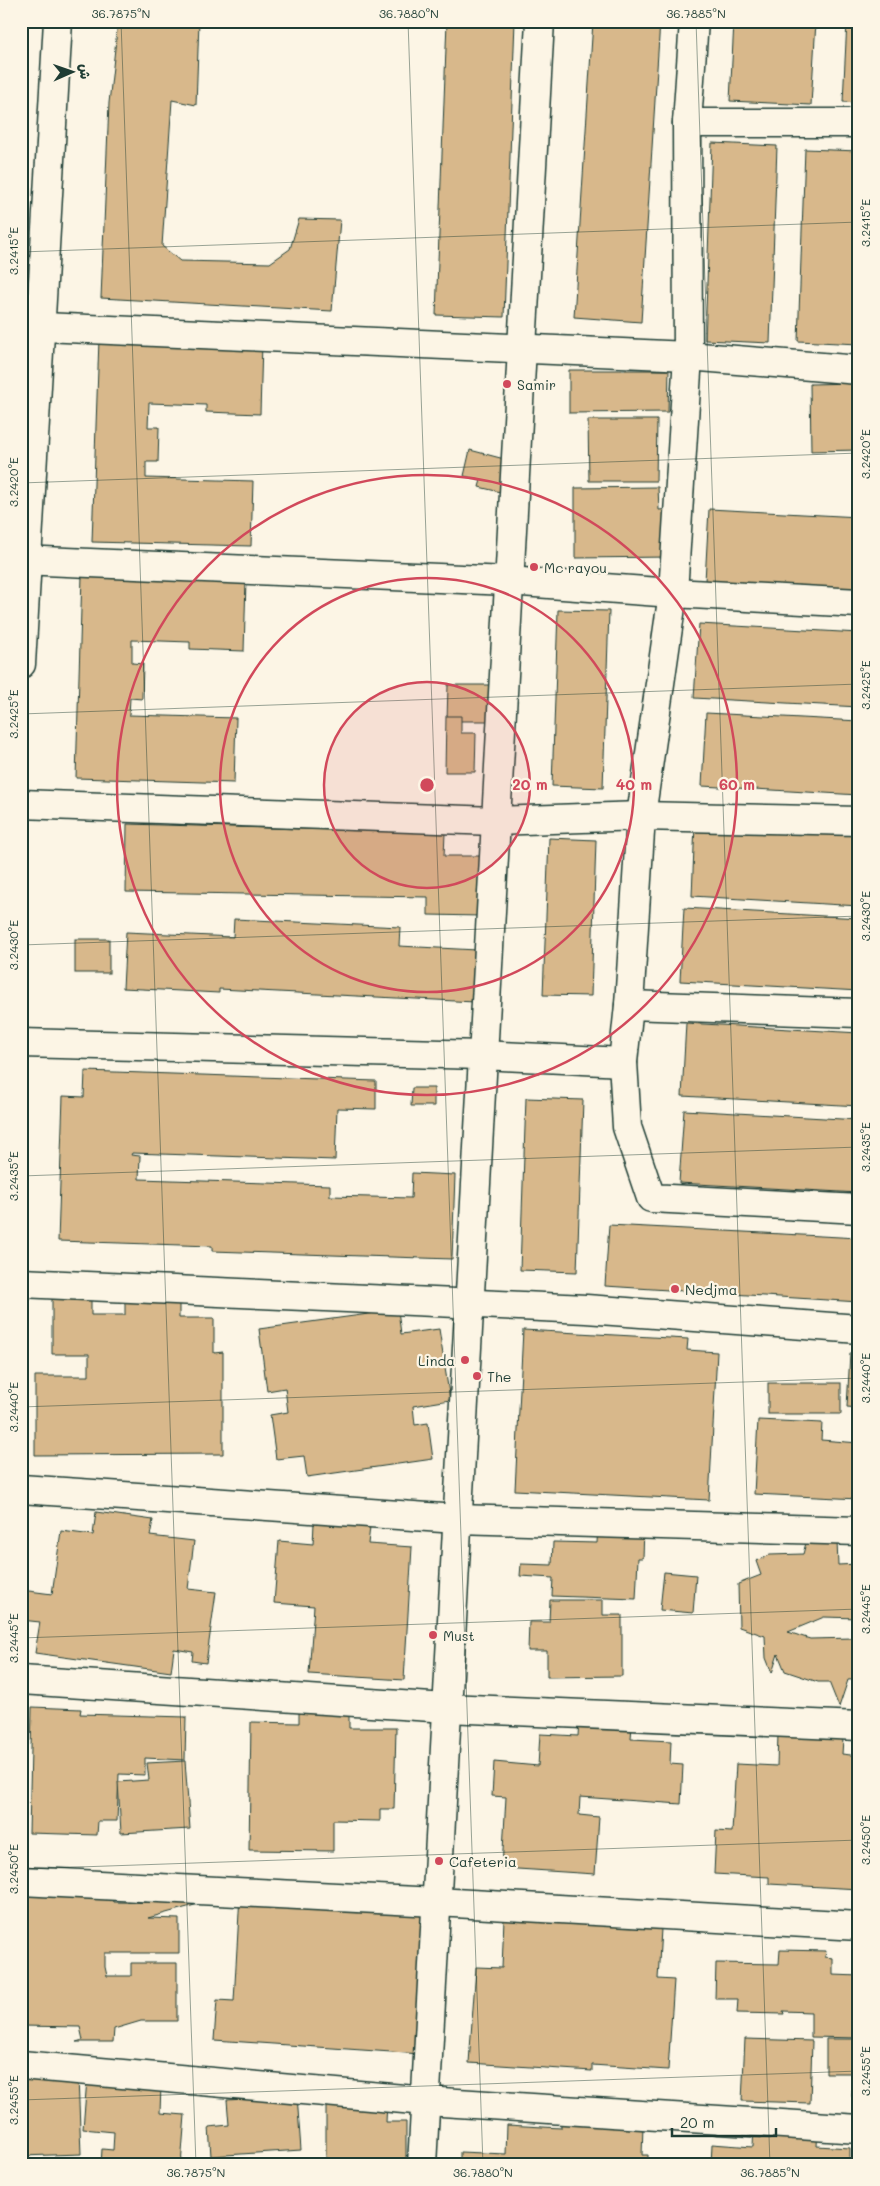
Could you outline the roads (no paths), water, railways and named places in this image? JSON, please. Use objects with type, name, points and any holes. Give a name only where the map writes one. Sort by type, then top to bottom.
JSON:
[{"type":"street","points":[[21,664],[31,326],[58,21]]},
{"type":"street","points":[[422,2165],[540,21]]},
{"type":"street","points":[[694,21],[687,123],[688,356],[673,594],[641,816],[629,1005],[623,1062],[627,1127],[651,1198],[859,1209]]},
{"type":"street","points":[[687,123],[859,123]]},
{"type":"street","points":[[31,326],[688,356],[859,370]]},
{"type":"street","points":[[24,560],[508,581],[673,594],[859,604]]},
{"type":"street","points":[[21,804],[495,821],[641,816],[859,821]]},
{"type":"street","points":[[629,1005],[859,1013]]},
{"type":"street","points":[[21,1043],[482,1055],[623,1062]]},
{"type":"street","points":[[21,1283],[586,1309],[859,1329]]},
{"type":"street","points":[[21,1490],[457,1519],[859,1531]]},
{"type":"street","points":[[21,1680],[447,1708],[859,1726]]},
{"type":"street","points":[[21,1881],[859,1926]]},
{"type":"street","points":[[21,2065],[426,2101],[859,2129]]},
{"type":"place","name":"Samir","points":[[507,384]]},
{"type":"place","name":"Mc rayou","points":[[534,567]]},
{"type":"place","name":"Nedjma","points":[[675,1289]]},
{"type":"place","name":"Linda","points":[[465,1360]]},
{"type":"place","name":"The","points":[[477,1376]]},
{"type":"place","name":"Must","points":[[433,1635]]},
{"type":"place","name":"Cafeteria","points":[[439,1861]]}]
